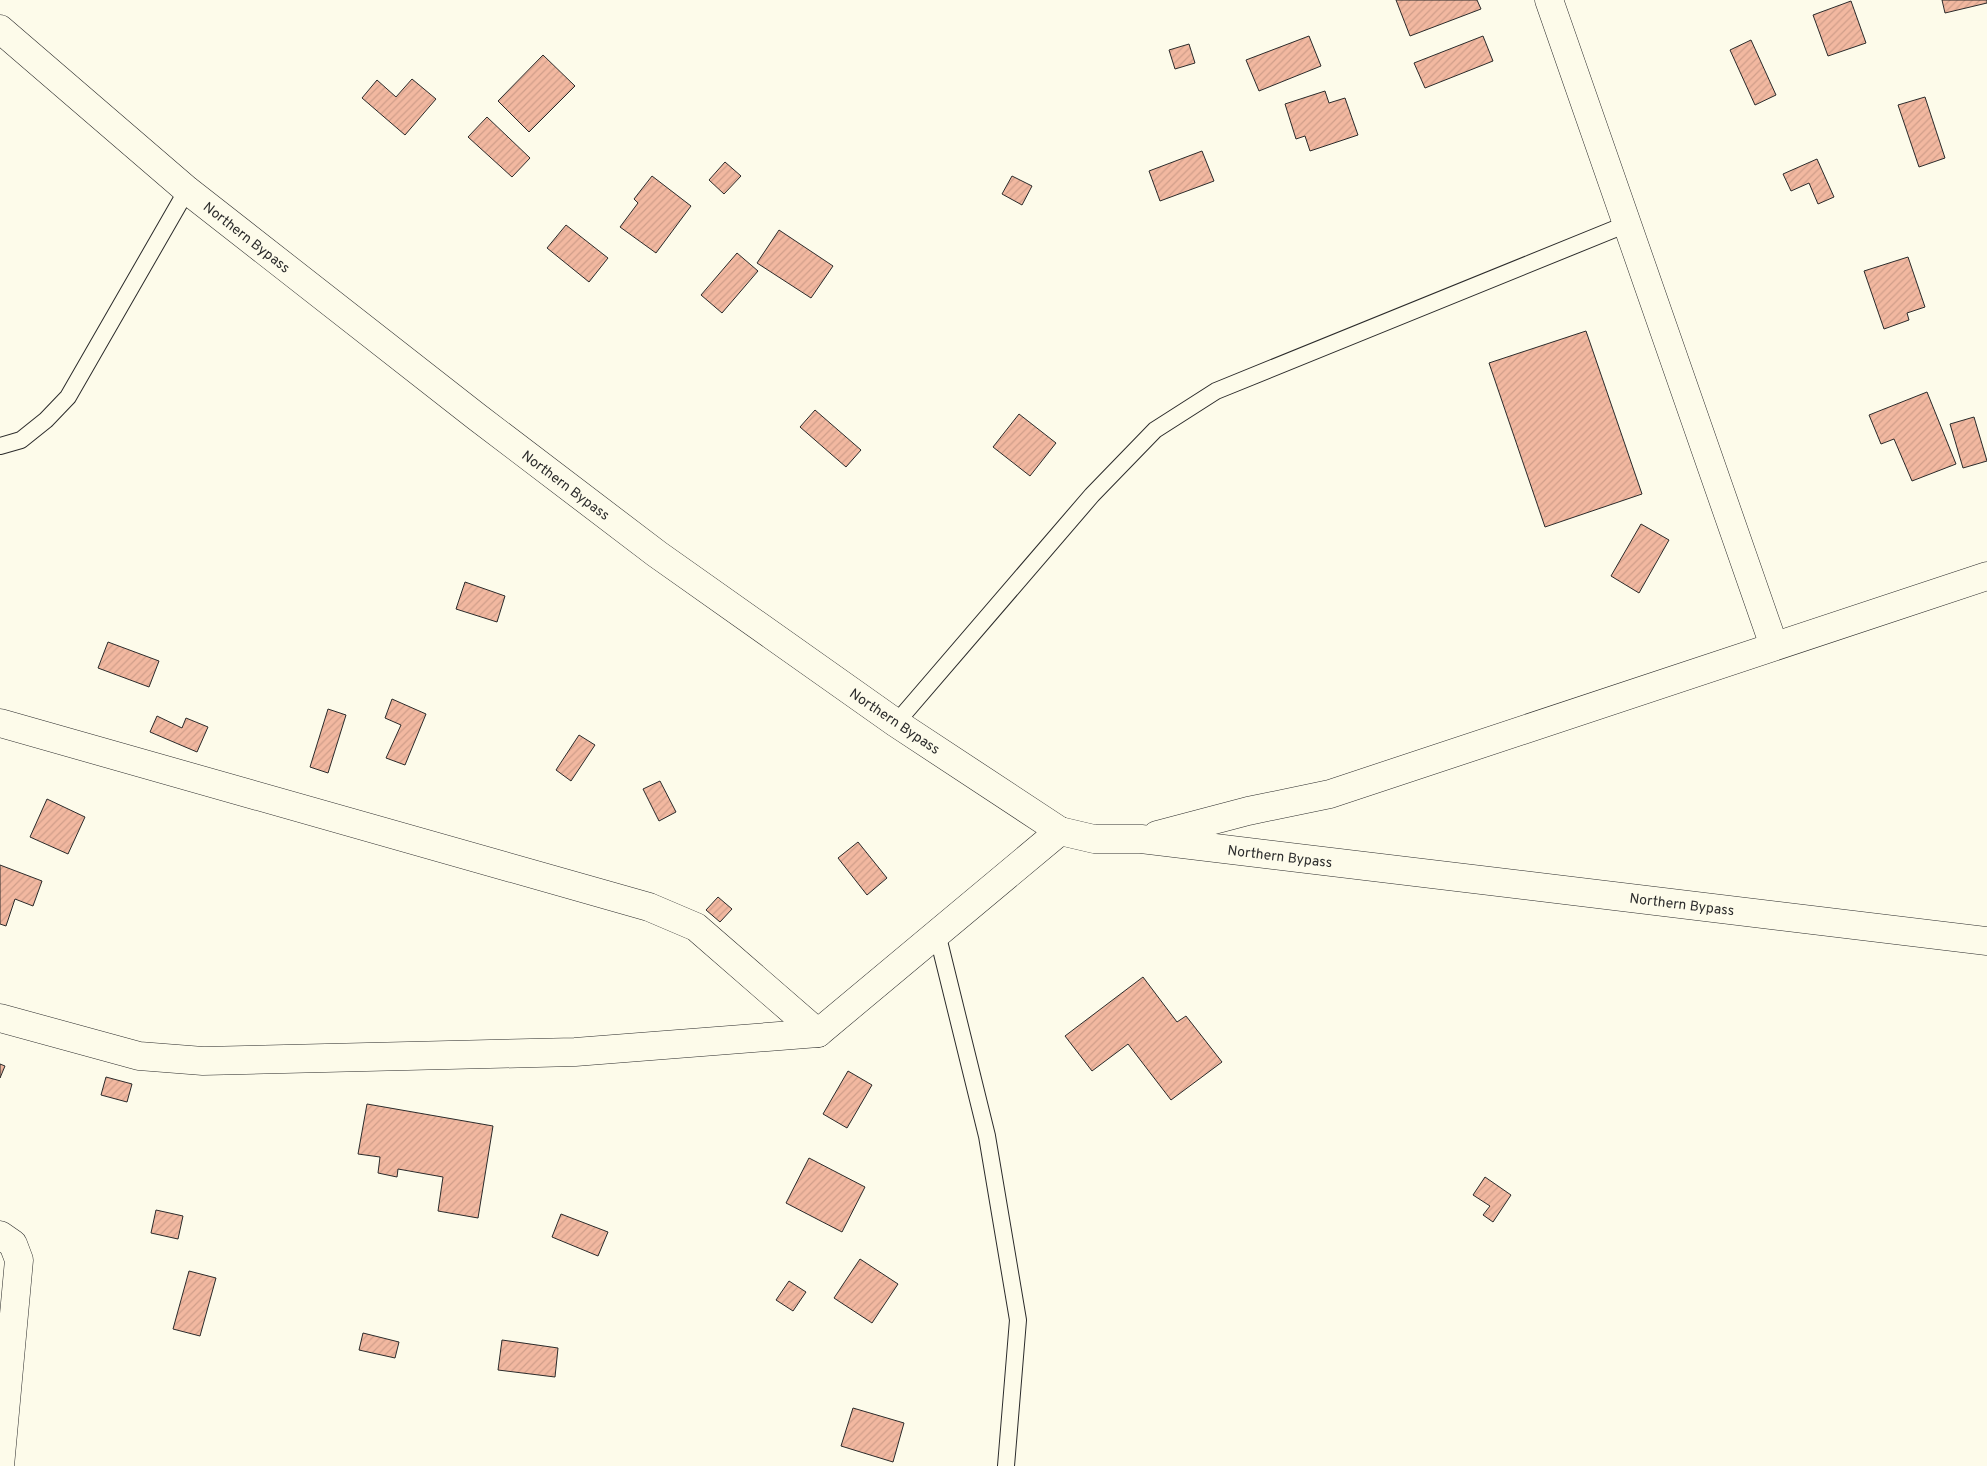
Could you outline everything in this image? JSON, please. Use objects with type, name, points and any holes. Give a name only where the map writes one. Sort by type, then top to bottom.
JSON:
[{"type":"street","points":[[1549,0],[1774,646]]},
{"type":"street","name":"Northern Bypass","points":[[0,29],[187,190],[477,417],[657,554],[896,724],[1060,831],[1094,839],[1141,839],[1987,941]]},
{"type":"street","points":[[1141,839],[1248,811],[1330,794],[1987,576]]},
{"type":"street","points":[[0,723],[649,907],[696,927],[818,1033]]},
{"type":"street","points":[[0,1018],[139,1056],[203,1061],[575,1052],[818,1033],[1060,831]]},
{"type":"street","points":[[0,1235],[13,1244],[19,1260],[0,1466]]},
{"type":"lane","points":[[0,446],[21,440],[46,420],[68,397],[187,190]]},
{"type":"lane","points":[[896,724],[1092,495],[1155,430],[1216,391],[1627,224]]},
{"type":"lane","points":[[937,933],[987,1136],[1018,1320],[1006,1466]]},
{"type":"building","points":[[1396,0],[1477,0],[1481,9],[1410,36]]},
{"type":"building","points":[[1942,0],[1987,0],[1987,3],[1945,13]]},
{"type":"building","points":[[1851,1],[1866,43],[1828,56],[1813,15]]},
{"type":"building","points":[[1309,36],[1321,66],[1259,91],[1246,60]]},
{"type":"building","points":[[1483,36],[1493,61],[1425,88],[1414,63]]},
{"type":"building","points":[[1751,40],[1776,95],[1755,105],[1730,50]]},
{"type":"building","points":[[1189,44],[1195,63],[1175,69],[1169,50]]},
{"type":"building","points":[[543,55],[575,86],[529,132],[498,101]]},
{"type":"building","points":[[412,79],[436,99],[405,135],[362,98],[377,80],[396,97]]},
{"type":"building","points":[[1325,91],[1329,103],[1345,98],[1358,135],[1310,151],[1305,136],[1296,139],[1285,104]]},
{"type":"building","points":[[1925,97],[1945,158],[1919,167],[1898,105]]},
{"type":"building","points":[[487,117],[530,158],[512,177],[468,137]]},
{"type":"building","points":[[1202,151],[1214,181],[1160,201],[1149,171]]},
{"type":"building","points":[[1817,159],[1834,197],[1818,204],[1809,183],[1791,191],[1783,174]]},
{"type":"building","points":[[725,162],[741,176],[724,194],[709,180]]},
{"type":"building","points":[[652,176],[691,206],[656,253],[620,227],[638,203],[634,199]]},
{"type":"building","points":[[1012,176],[1032,186],[1022,205],[1002,194]]},
{"type":"building","points":[[566,225],[608,258],[589,282],[547,248]]},
{"type":"building","points":[[779,230],[833,266],[811,298],[757,263]]},
{"type":"building","points":[[737,253],[758,271],[722,313],[701,295]]},
{"type":"building","points":[[1908,257],[1925,307],[1907,313],[1909,320],[1884,329],[1864,271]]},
{"type":"building","points":[[1586,331],[1642,494],[1545,527],[1489,363]]},
{"type":"building","points":[[1927,392],[1956,464],[1912,481],[1894,439],[1881,444],[1869,415]]},
{"type":"building","points":[[815,410],[861,450],[846,467],[800,427]]},
{"type":"building","points":[[1019,414],[1056,443],[1030,476],[993,447]]},
{"type":"building","points":[[1974,417],[1987,461],[1963,468],[1950,424]]},
{"type":"building","points":[[1641,524],[1669,540],[1639,593],[1611,576]]},
{"type":"building","points":[[465,582],[505,596],[497,622],[456,609]]},
{"type":"building","points":[[108,642],[159,661],[149,687],[98,668]]},
{"type":"building","points":[[392,699],[426,714],[405,765],[386,758],[401,725],[385,718]]},
{"type":"building","points":[[328,709],[346,715],[328,773],[310,767]]},
{"type":"building","points":[[157,716],[182,728],[186,718],[208,727],[197,752],[150,732]]},
{"type":"building","points":[[579,735],[595,745],[571,781],[556,770]]},
{"type":"building","points":[[660,781],[676,812],[659,821],[643,789]]},
{"type":"building","points":[[47,799],[85,817],[68,854],[30,837]]},
{"type":"building","points":[[858,842],[887,878],[867,895],[838,858]]},
{"type":"building","points":[[0,865],[42,881],[33,906],[15,899],[6,926],[0,924]]},
{"type":"building","points":[[718,897],[732,909],[720,922],[706,910]]},
{"type":"building","points":[[1143,977],[1177,1022],[1186,1016],[1222,1062],[1171,1100],[1128,1044],[1092,1071],[1065,1036]]},
{"type":"building","points":[[0,1064],[5,1066],[0,1078]]},
{"type":"building","points":[[848,1071],[872,1085],[847,1128],[823,1114]]},
{"type":"building","points":[[106,1077],[132,1084],[127,1102],[101,1095]]},
{"type":"building","points":[[367,1104],[493,1126],[478,1218],[438,1211],[443,1177],[398,1169],[397,1177],[378,1173],[380,1157],[358,1154]]},
{"type":"building","points":[[809,1158],[865,1187],[842,1232],[786,1203]]},
{"type":"building","points":[[1485,1177],[1511,1195],[1493,1222],[1483,1215],[1490,1206],[1473,1195]]},
{"type":"building","points":[[156,1210],[183,1216],[178,1239],[151,1233]]},
{"type":"building","points":[[561,1214],[608,1232],[598,1256],[552,1237]]},
{"type":"building","points":[[860,1259],[898,1284],[872,1323],[834,1298]]},
{"type":"building","points":[[189,1271],[216,1278],[200,1336],[173,1329]]},
{"type":"building","points":[[789,1281],[806,1292],[793,1311],[776,1300]]},
{"type":"building","points":[[363,1333],[399,1342],[395,1358],[359,1350]]},
{"type":"building","points":[[502,1340],[558,1348],[555,1377],[498,1370]]},
{"type":"building","points":[[853,1408],[904,1423],[893,1462],[841,1446]]}]
